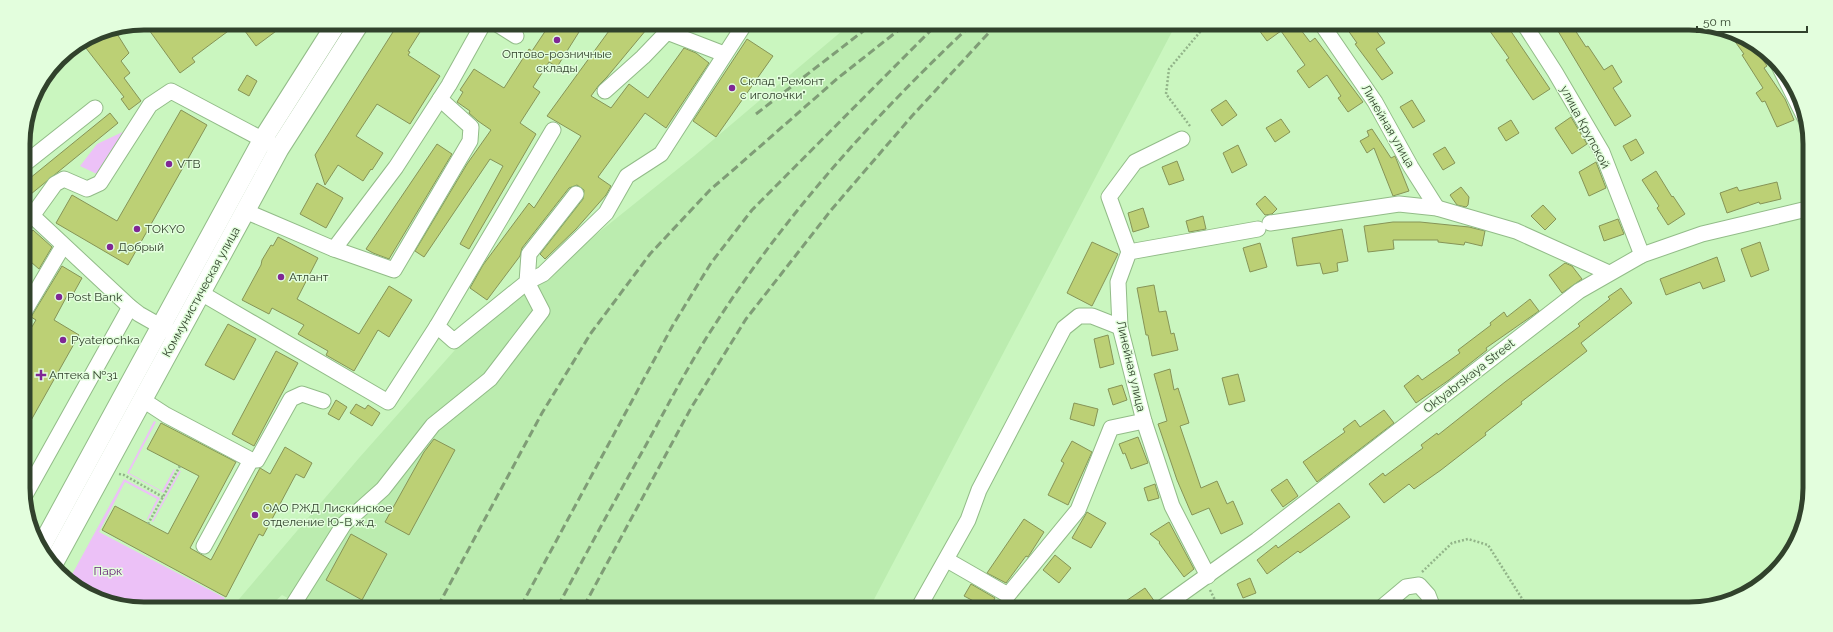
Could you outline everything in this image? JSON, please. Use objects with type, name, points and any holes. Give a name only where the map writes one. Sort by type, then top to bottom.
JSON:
[{"type":"main road","name":"Коммунистическая улица","points":[[42,538],[161,326],[263,139],[332,30]]},
{"type":"main road","name":"Коммунистическая улица","points":[[55,560],[279,149],[355,30]]},
{"type":"street","points":[[334,248],[396,167],[440,99],[480,30]]},
{"type":"street","points":[[506,30],[516,36]]},
{"type":"street","points":[[437,326],[454,341],[527,282],[543,274],[606,213],[627,176],[661,154],[741,30]]},
{"type":"street","name":"Линейная улица","points":[[1325,30],[1375,102],[1411,167],[1437,208]]},
{"type":"street","name":"улица Крупской","points":[[1528,30],[1555,72],[1602,152],[1642,255]]},
{"type":"street","points":[[605,91],[643,57],[667,32],[724,54]]},
{"type":"street","points":[[30,210],[55,184],[64,179],[87,189],[100,183],[150,105],[171,91],[263,139],[279,149]]},
{"type":"street","points":[[245,211],[334,248],[394,270],[470,141],[470,127],[440,99]]},
{"type":"street","points":[[30,159],[95,108]]},
{"type":"street","points":[[201,293],[388,402],[437,326],[553,130]]},
{"type":"street","points":[[1188,136],[1135,162],[1109,197],[1129,252],[1264,226],[1399,204],[1437,208],[1516,231],[1609,273]]},
{"type":"street","points":[[295,602],[344,524],[384,489],[433,425],[490,379],[542,311],[527,282],[529,254],[576,194]]},
{"type":"street","name":"Oktyabrskaya Street","points":[[1171,602],[1257,540],[1579,291],[1642,255],[1702,234],[1803,210]]},
{"type":"street","points":[[30,214],[130,307],[139,314],[177,336]]},
{"type":"street","points":[[30,302],[63,246]]},
{"type":"street","name":"Линейная улица","points":[[1129,252],[1118,282],[1120,327],[1144,421],[1172,506],[1206,578]]},
{"type":"street","points":[[30,486],[130,307]]},
{"type":"street","points":[[922,602],[947,560],[968,520],[979,490],[1064,328],[1079,316],[1092,316],[1120,327]]},
{"type":"street","points":[[142,400],[166,415],[251,460],[256,460],[291,399],[302,394],[323,401]]},
{"type":"street","points":[[947,560],[1008,595],[1078,510],[1111,428],[1144,421]]},
{"type":"street","points":[[204,546],[251,460]]},
{"type":"street","points":[[1388,602],[1406,587],[1419,585],[1428,595],[1431,602]]},
{"type":"path","points":[[1188,136],[1166,94],[1169,69],[1202,30]]},
{"type":"path","points":[[148,524],[180,466]]},
{"type":"path","points":[[124,475],[163,497]]},
{"type":"path","points":[[1406,587],[1452,543],[1468,539],[1488,545],[1524,602]]},
{"type":"path","points":[[1206,578],[1216,602]]},
{"type":"shaded area","points":[[843,30],[1173,30],[873,602],[295,602],[282,595],[274,602],[237,602],[359,458],[462,342],[694,156]]},
{"type":"green space","points":[[129,129],[101,176],[80,166],[97,144]]},
{"type":"green space","points":[[154,421],[156,422],[129,473],[162,491],[174,469],[175,470],[164,493],[127,473]]},
{"type":"green space","points":[[179,471],[181,471],[153,522],[152,521]]},
{"type":"green space","name":"Парк","points":[[124,479],[160,498],[148,520],[147,519],[157,499],[125,482],[99,532],[225,598],[223,602],[129,601],[115,598],[87,587],[72,575]]},
{"type":"building","points":[[149,30],[230,30],[192,58],[195,62],[180,73]]},
{"type":"building","points":[[244,30],[278,30],[256,46]]},
{"type":"building","points":[[394,30],[421,30],[408,51],[410,52],[408,55],[440,76],[410,124],[377,104],[356,136],[383,153],[363,181],[338,165],[325,185],[315,155]]},
{"type":"building","points":[[546,30],[580,30],[557,67],[549,62],[533,87],[540,92],[520,123],[536,134],[469,249],[460,244],[503,166],[490,159],[424,257],[415,251],[467,164],[491,130],[469,113],[470,111],[457,102],[463,92],[460,90],[474,69],[504,88],[529,49],[532,51]]},
{"type":"building","points":[[610,30],[646,30],[591,96],[611,108],[629,84],[648,98],[684,48],[696,53],[709,63],[666,128],[645,113],[598,177],[611,186],[606,195],[576,229],[545,259],[540,254],[583,199],[584,190],[577,185],[569,188],[522,248],[520,256],[487,300],[470,288],[483,265],[529,203],[534,208],[581,136],[547,116]]},
{"type":"building","points":[[1259,30],[1301,30],[1310,42],[1315,38],[1363,102],[1348,112],[1338,98],[1341,96],[1327,75],[1309,88],[1297,71],[1305,65],[1281,31],[1267,41]]},
{"type":"building","points":[[1348,30],[1376,30],[1385,43],[1376,49],[1393,73],[1382,80],[1355,44],[1357,43]]},
{"type":"building","points":[[1489,30],[1510,30],[1550,89],[1533,100],[1506,60],[1509,58]]},
{"type":"building","points":[[1575,30],[1604,70],[1612,65],[1622,82],[1613,88],[1631,116],[1615,126],[1558,31]]},
{"type":"building","points":[[117,34],[129,53],[121,61],[130,73],[124,78],[141,101],[129,110],[121,99],[124,97],[85,47]]},
{"type":"building","name":"Склад \"Ремонт с иголочки\"","points":[[747,39],[773,56],[716,137],[693,121]]},
{"type":"building","points":[[1734,40],[1746,45],[1760,55],[1767,66],[1764,68],[1785,99],[1794,120],[1777,127],[1765,101],[1762,102],[1756,93],[1763,88],[1742,55],[1744,54]]},
{"type":"building","points":[[247,75],[257,81],[249,96],[238,90]]},
{"type":"building","points":[[1226,100],[1237,115],[1222,126],[1211,110]]},
{"type":"building","points":[[1412,100],[1425,121],[1413,128],[1400,107]]},
{"type":"building","points":[[181,110],[207,125],[128,265],[56,223],[72,195],[117,221]]},
{"type":"building","points":[[110,113],[118,123],[31,194],[30,178]]},
{"type":"building","points":[[1571,117],[1587,144],[1572,154],[1555,128]]},
{"type":"building","points":[[1281,119],[1290,132],[1275,142],[1266,128]]},
{"type":"building","points":[[1511,120],[1519,133],[1506,141],[1498,128]]},
{"type":"building","points":[[1372,129],[1391,158],[1395,156],[1409,191],[1393,196],[1374,148],[1367,153],[1360,141],[1369,136],[1367,131]]},
{"type":"building","points":[[1636,139],[1644,153],[1631,161],[1623,146]]},
{"type":"building","points":[[437,144],[452,154],[389,259],[366,249]]},
{"type":"building","points":[[1238,145],[1247,165],[1232,173],[1223,153]]},
{"type":"building","points":[[1445,147],[1455,163],[1443,170],[1433,154]]},
{"type":"building","points":[[1177,161],[1184,180],[1169,185],[1162,167]]},
{"type":"building","points":[[1596,162],[1606,188],[1589,196],[1579,172]]},
{"type":"building","points":[[1656,171],[1672,197],[1673,196],[1685,214],[1668,225],[1657,208],[1659,206],[1642,180]]},
{"type":"building","points":[[1777,182],[1781,199],[1760,204],[1759,202],[1727,213],[1720,193],[1737,187],[1739,191]]},
{"type":"building","points":[[317,183],[343,198],[326,228],[300,214]]},
{"type":"building","points":[[1461,187],[1469,197],[1468,205],[1466,207],[1457,205],[1450,195]]},
{"type":"building","points":[[1265,196],[1277,209],[1272,214],[1265,215],[1256,204]]},
{"type":"building","points":[[1543,205],[1556,219],[1545,230],[1531,216]]},
{"type":"building","points":[[1143,208],[1149,227],[1133,232],[1128,213]]},
{"type":"building","points":[[1203,216],[1206,229],[1189,232],[1186,221]]},
{"type":"building","points":[[1618,219],[1624,234],[1604,241],[1599,226]]},
{"type":"building","points":[[1393,222],[1420,222],[1469,227],[1485,231],[1482,246],[1465,242],[1464,245],[1438,242],[1438,240],[1393,240],[1394,249],[1368,252],[1364,226]]},
{"type":"building","points":[[1342,229],[1348,261],[1337,263],[1338,271],[1323,274],[1320,263],[1297,266],[1292,238]]},
{"type":"building","points":[[33,230],[52,247],[39,269],[30,261],[30,233]]},
{"type":"building","points":[[278,237],[318,258],[297,299],[359,334],[389,286],[412,300],[389,337],[378,330],[354,371],[326,355],[328,351],[298,334],[304,325],[272,308],[269,314],[242,300],[261,265],[262,260]]},
{"type":"building","points":[[1092,242],[1118,254],[1092,306],[1067,293]]},
{"type":"building","points":[[1760,242],[1769,270],[1751,277],[1741,249]]},
{"type":"building","points":[[1260,243],[1267,267],[1250,272],[1243,248]]},
{"type":"building","points":[[1717,257],[1725,281],[1703,289],[1700,282],[1666,295],[1660,279]]},
{"type":"building","points":[[1565,263],[1572,266],[1582,279],[1562,293],[1549,275]]},
{"type":"building","points":[[62,266],[82,278],[72,296],[68,294],[54,320],[79,335],[30,422],[30,330],[36,320],[31,317]]},
{"type":"building","points":[[1154,285],[1159,312],[1166,311],[1171,334],[1174,333],[1178,350],[1152,356],[1148,335],[1146,335],[1137,288]]},
{"type":"building","points":[[1621,288],[1632,303],[1581,343],[1587,351],[1521,402],[1522,404],[1485,433],[1486,435],[1441,470],[1414,489],[1409,484],[1384,503],[1369,484],[1383,473],[1385,476],[1423,448],[1421,445],[1437,433],[1438,435],[1505,382],[1580,326],[1578,324],[1610,299],[1608,297]]},
{"type":"building","points":[[1530,299],[1539,311],[1486,348],[1487,350],[1449,380],[1416,403],[1404,386],[1418,375],[1422,380],[1460,353],[1458,350],[1491,325],[1490,323],[1504,312],[1507,317]]},
{"type":"building","points":[[228,324],[256,339],[234,380],[205,365]]},
{"type":"building","points":[[1108,335],[1114,364],[1100,368],[1094,339]]},
{"type":"building","points":[[276,351],[298,363],[254,446],[232,434]]},
{"type":"building","points":[[1170,369],[1174,390],[1178,388],[1189,423],[1180,426],[1201,488],[1217,481],[1227,504],[1233,501],[1243,524],[1221,534],[1209,508],[1192,515],[1177,480],[1158,424],[1167,421],[1154,374]]},
{"type":"building","points":[[1238,374],[1245,401],[1229,405],[1222,378]]},
{"type":"building","points":[[1122,385],[1127,400],[1113,405],[1108,389]]},
{"type":"building","points":[[336,400],[347,407],[339,420],[328,414]]},
{"type":"building","points":[[1074,403],[1098,409],[1094,426],[1070,419]]},
{"type":"building","points":[[356,404],[365,409],[368,405],[380,413],[372,426],[350,413]]},
{"type":"building","points":[[1384,410],[1394,423],[1317,482],[1303,462],[1345,432],[1343,429],[1355,420],[1360,427]]},
{"type":"building","name":"ОАО РЖД Лискинское отделение Ю-В ж.д.","points":[[161,423],[236,462],[190,548],[211,560],[260,468],[270,474],[285,447],[312,463],[304,478],[296,474],[263,536],[259,534],[226,597],[102,530],[115,506],[168,534],[199,476],[147,449]]},
{"type":"building","points":[[1138,437],[1148,463],[1131,469],[1125,453],[1123,454],[1119,444]]},
{"type":"building","points":[[434,439],[455,450],[409,535],[385,522],[424,452]]},
{"type":"building","points":[[1072,441],[1092,452],[1068,505],[1048,495],[1064,463],[1061,461]]},
{"type":"building","points":[[1287,479],[1298,496],[1283,507],[1271,490]]},
{"type":"building","points":[[1155,484],[1159,498],[1148,501],[1144,488]]},
{"type":"building","points":[[1339,503],[1350,517],[1300,553],[1298,551],[1267,574],[1257,560],[1276,545],[1278,548]]},
{"type":"building","points":[[1087,512],[1106,523],[1091,548],[1072,538]]},
{"type":"building","points":[[1024,519],[1044,532],[1028,557],[1026,556],[1006,583],[987,573]]},
{"type":"building","points":[[1169,522],[1194,569],[1184,577],[1159,543],[1160,542],[1150,534]]},
{"type":"building","points":[[351,534],[387,554],[362,600],[326,580]]},
{"type":"building","points":[[1055,555],[1071,568],[1059,583],[1043,570]]},
{"type":"building","points":[[1250,578],[1256,593],[1243,598],[1237,584]]},
{"type":"building","points":[[971,584],[995,598],[993,602],[975,602],[964,596]]},
{"type":"building","points":[[1145,588],[1155,602],[1124,602]]},
{"type":"railway","points":[[756,114],[865,30]]},
{"type":"railway","points":[[440,602],[542,413],[591,333],[650,254],[710,190],[838,78],[899,30]]},
{"type":"railway","points":[[523,602],[673,325],[711,263],[752,210],[931,30]]},
{"type":"railway","points":[[560,602],[687,370],[741,285],[801,206],[833,168],[900,94],[966,30]]},
{"type":"railway","points":[[586,602],[691,408],[746,319],[832,209],[912,116],[991,30]]},
{"type":"place","name":"Оптово-розничные склады","points":[[557,40]]},
{"type":"place","name":"Склад \"Ремонт с иголочки\"","points":[[732,88]]},
{"type":"place","name":"VTB","points":[[169,164]]},
{"type":"place","name":"TOKYO","points":[[137,229]]},
{"type":"place","name":"Добрый","points":[[110,247]]},
{"type":"place","name":"Атлант","points":[[281,277]]},
{"type":"place","name":"Post Bank","points":[[59,297]]},
{"type":"place","name":"Pyaterochka","points":[[63,340]]},
{"type":"place","name":"Аптека №31","points":[[41,375]]},
{"type":"place","name":"ОАО РЖД Лискинское отделение Ю-В ж.д.","points":[[255,515]]}]
